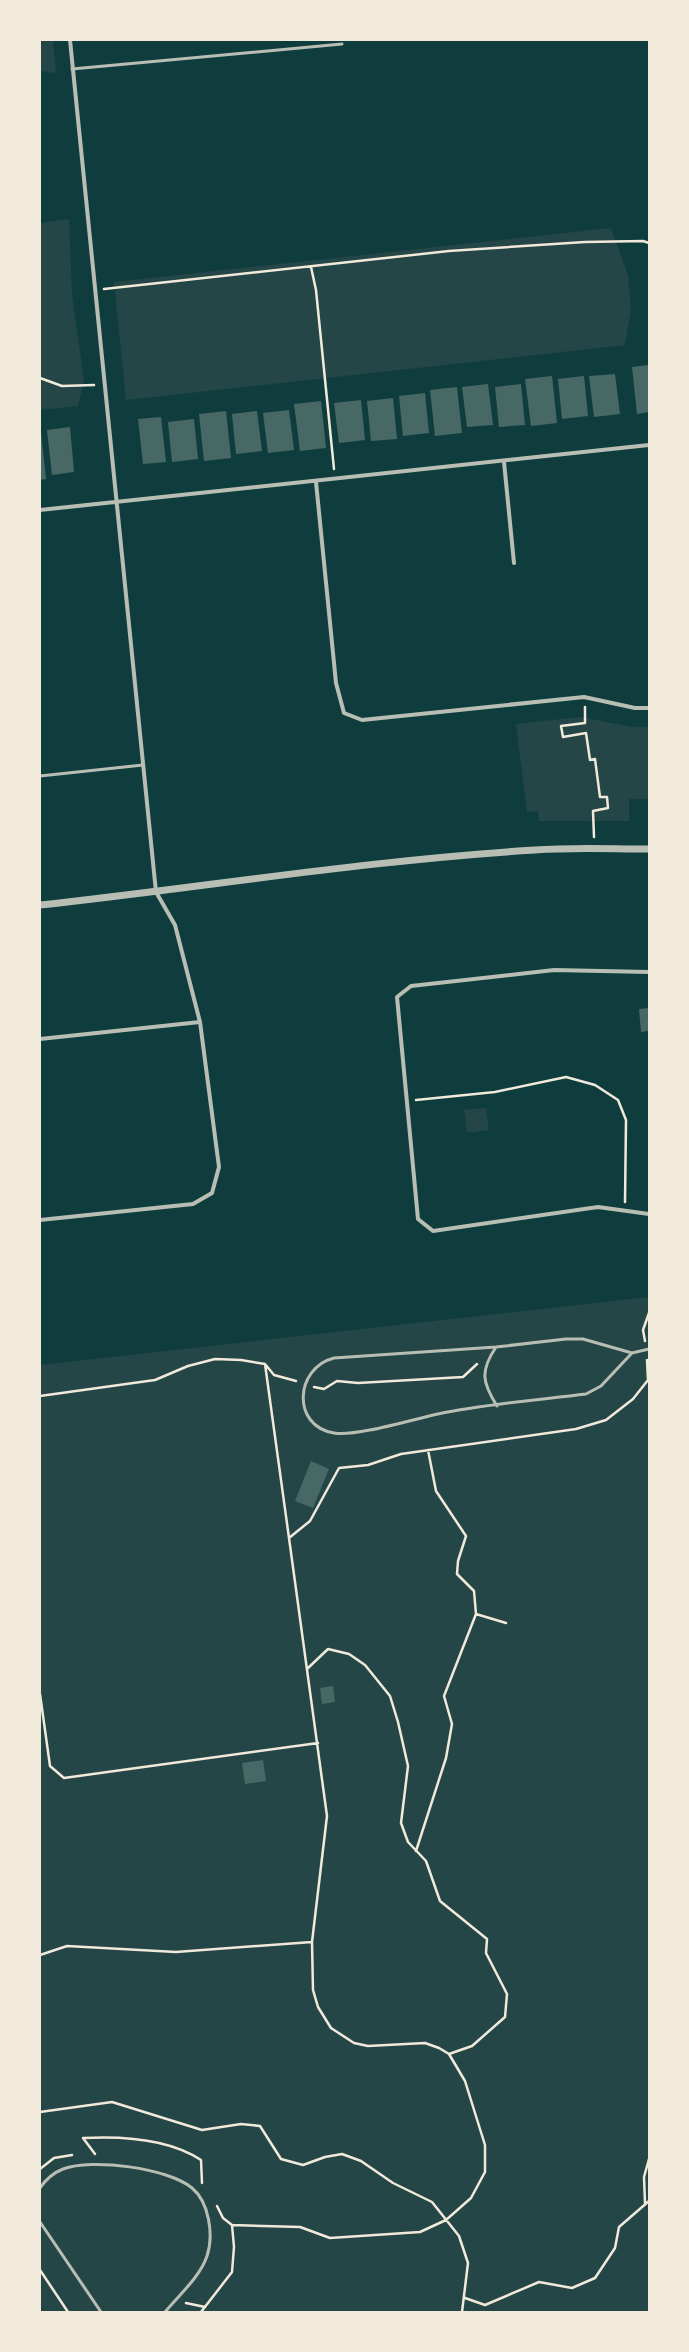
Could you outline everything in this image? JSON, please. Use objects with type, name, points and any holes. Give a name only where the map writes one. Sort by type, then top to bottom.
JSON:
[{"type":"street","points":[[40,1220],[194,1204],[212,1194],[219,1167],[200,1022],[174,925],[156,892],[70,40]]},
{"type":"street","points":[[40,510],[504,462],[649,445]]},
{"type":"street","points":[[504,462],[514,563]]},
{"type":"street","points":[[316,482],[336,683],[344,713],[362,720],[585,698],[635,708],[649,708]]},
{"type":"street","points":[[40,905],[156,892],[371,863],[537,849],[649,849]]},
{"type":"street","points":[[649,972],[554,970],[411,986],[396,997],[418,1219],[433,1231],[598,1207],[649,1214]]},
{"type":"street","points":[[40,1039],[200,1022]]},
{"type":"lane","points":[[72,70],[342,44]]},
{"type":"lane","points":[[40,776],[143,765]]},
{"type":"lane","points":[[632,1353],[601,1386],[586,1394],[440,1413],[344,1434],[333,1433],[321,1429],[305,1412],[303,1401],[306,1384],[315,1368],[323,1361],[334,1358],[496,1347],[566,1339],[583,1339],[632,1353],[647,1350]]},
{"type":"lane","points":[[496,1347],[487,1361],[484,1373],[486,1386],[497,1406]]},
{"type":"lane","points":[[40,2188],[45,2180],[64,2169],[75,2166],[104,2165],[143,2168],[179,2179],[193,2188],[200,2196],[208,2214],[209,2238],[207,2255],[202,2267],[165,2312]]},
{"type":"lane","points":[[40,2222],[101,2312]]},
{"type":"path","points":[[95,291],[449,251],[613,240],[649,243]]},
{"type":"path","points":[[311,267],[316,290],[335,480]]},
{"type":"path","points":[[40,378],[62,386],[104,385]]},
{"type":"path","points":[[585,698],[584,723],[561,726],[563,737],[586,733],[590,760],[595,759],[600,797],[607,797],[608,808],[593,810],[595,849]]},
{"type":"path","points":[[406,1101],[495,1092],[566,1077],[595,1085],[618,1100],[626,1120],[627,1182],[624,1210]]},
{"type":"path","points":[[289,1538],[310,1521],[340,1468],[368,1466],[401,1454],[576,1430],[606,1420],[633,1399],[648,1380],[647,1350],[643,1330],[649,1313]]},
{"type":"path","points":[[40,1396],[155,1380],[188,1366],[215,1359],[241,1360],[265,1364],[274,1375],[324,1389],[337,1382],[358,1383],[463,1377],[475,1364],[487,1361]]},
{"type":"path","points":[[214,2199],[223,2218],[232,2225],[300,2228],[330,2238],[420,2232],[446,2220],[471,2198],[485,2172],[485,2145],[465,2081],[449,2054],[439,2048],[425,2043],[368,2046],[354,2043],[340,2036],[324,2019],[316,2001],[312,1969],[312,1942],[327,1816],[265,1364]]},
{"type":"path","points":[[416,1851],[446,1758],[451,1731],[452,1724],[444,1696],[476,1614],[474,1591],[457,1574],[458,1561],[466,1536],[436,1491],[428,1450]]},
{"type":"path","points":[[476,1614],[506,1623]]},
{"type":"path","points":[[307,1669],[328,1649],[348,1654],[365,1665],[390,1696],[408,1766],[401,1823],[408,1842],[426,1861],[440,1901],[486,1939],[486,1953],[507,1994],[505,2018],[472,2046],[449,2054]]},
{"type":"path","points":[[40,1694],[50,1766],[64,1778],[318,1743]]},
{"type":"path","points":[[40,1955],[67,1946],[176,1952],[312,1942]]},
{"type":"path","points":[[40,2112],[112,2102],[202,2130],[241,2124],[260,2126],[281,2159],[303,2166],[325,2156],[342,2154],[361,2161],[394,2183],[432,2202],[459,2236],[468,2263],[465,2298],[462,2312]]},
{"type":"path","points":[[89,2154],[96,2154],[83,2138],[157,2142],[188,2152],[200,2160],[202,2183],[206,2187]]},
{"type":"path","points":[[40,2169],[54,2158],[74,2155]]},
{"type":"path","points":[[645,2203],[644,2177],[649,2159]]},
{"type":"path","points":[[465,2298],[485,2305],[539,2282],[572,2288],[595,2278],[614,2248],[619,2227],[649,2201]]},
{"type":"path","points":[[201,2312],[232,2272],[234,2247],[232,2225]]},
{"type":"path","points":[[40,2270],[68,2312]]},
{"type":"path","points":[[175,2300],[205,2307]]},
{"type":"shaded area","points":[[40,40],[53,40],[56,73],[40,71]]},
{"type":"shaded area","points":[[69,219],[72,294],[84,381],[78,406],[40,410],[40,223]]},
{"type":"shaded area","points":[[611,228],[628,275],[631,309],[625,345],[126,400],[114,282]]},
{"type":"shaded area","points":[[580,717],[632,727],[649,727],[649,820],[648,799],[629,799],[629,821],[539,821],[538,811],[527,812],[516,724]]},
{"type":"shaded area","points":[[486,1108],[489,1130],[467,1133],[464,1110]]},
{"type":"shaded area","points":[[649,1297],[649,2312],[40,2312],[40,1365]]},
{"type":"building","points":[[649,365],[649,412],[637,414],[632,367]]},
{"type":"building","points":[[615,374],[620,414],[594,417],[589,376]]},
{"type":"building","points":[[552,376],[557,423],[531,426],[525,379]]},
{"type":"building","points":[[584,376],[588,416],[562,419],[558,379]]},
{"type":"building","points":[[488,384],[493,425],[467,427],[462,387]]},
{"type":"building","points":[[521,384],[525,425],[499,427],[495,387]]},
{"type":"building","points":[[457,387],[462,433],[435,436],[430,390]]},
{"type":"building","points":[[425,393],[429,433],[403,436],[399,396]]},
{"type":"building","points":[[393,398],[397,439],[371,441],[367,401]]},
{"type":"building","points":[[361,400],[365,440],[339,443],[334,403]]},
{"type":"building","points":[[321,401],[326,448],[300,451],[294,404]]},
{"type":"building","points":[[289,410],[294,450],[268,453],[263,413]]},
{"type":"building","points":[[226,411],[231,458],[204,461],[199,414]]},
{"type":"building","points":[[257,411],[262,451],[236,454],[232,414]]},
{"type":"building","points":[[161,417],[166,462],[143,464],[138,419]]},
{"type":"building","points":[[194,419],[198,459],[172,462],[168,422]]},
{"type":"building","points":[[70,427],[74,472],[52,475],[47,430]]},
{"type":"building","points":[[41,432],[46,479],[40,480],[40,433]]},
{"type":"building","points":[[649,1008],[649,1031],[641,1032],[639,1009]]},
{"type":"building","points":[[311,1461],[329,1469],[313,1508],[295,1501]]},
{"type":"building","points":[[333,1686],[335,1702],[322,1704],[320,1688]]},
{"type":"building","points":[[263,1760],[266,1781],[245,1784],[242,1763]]}]
